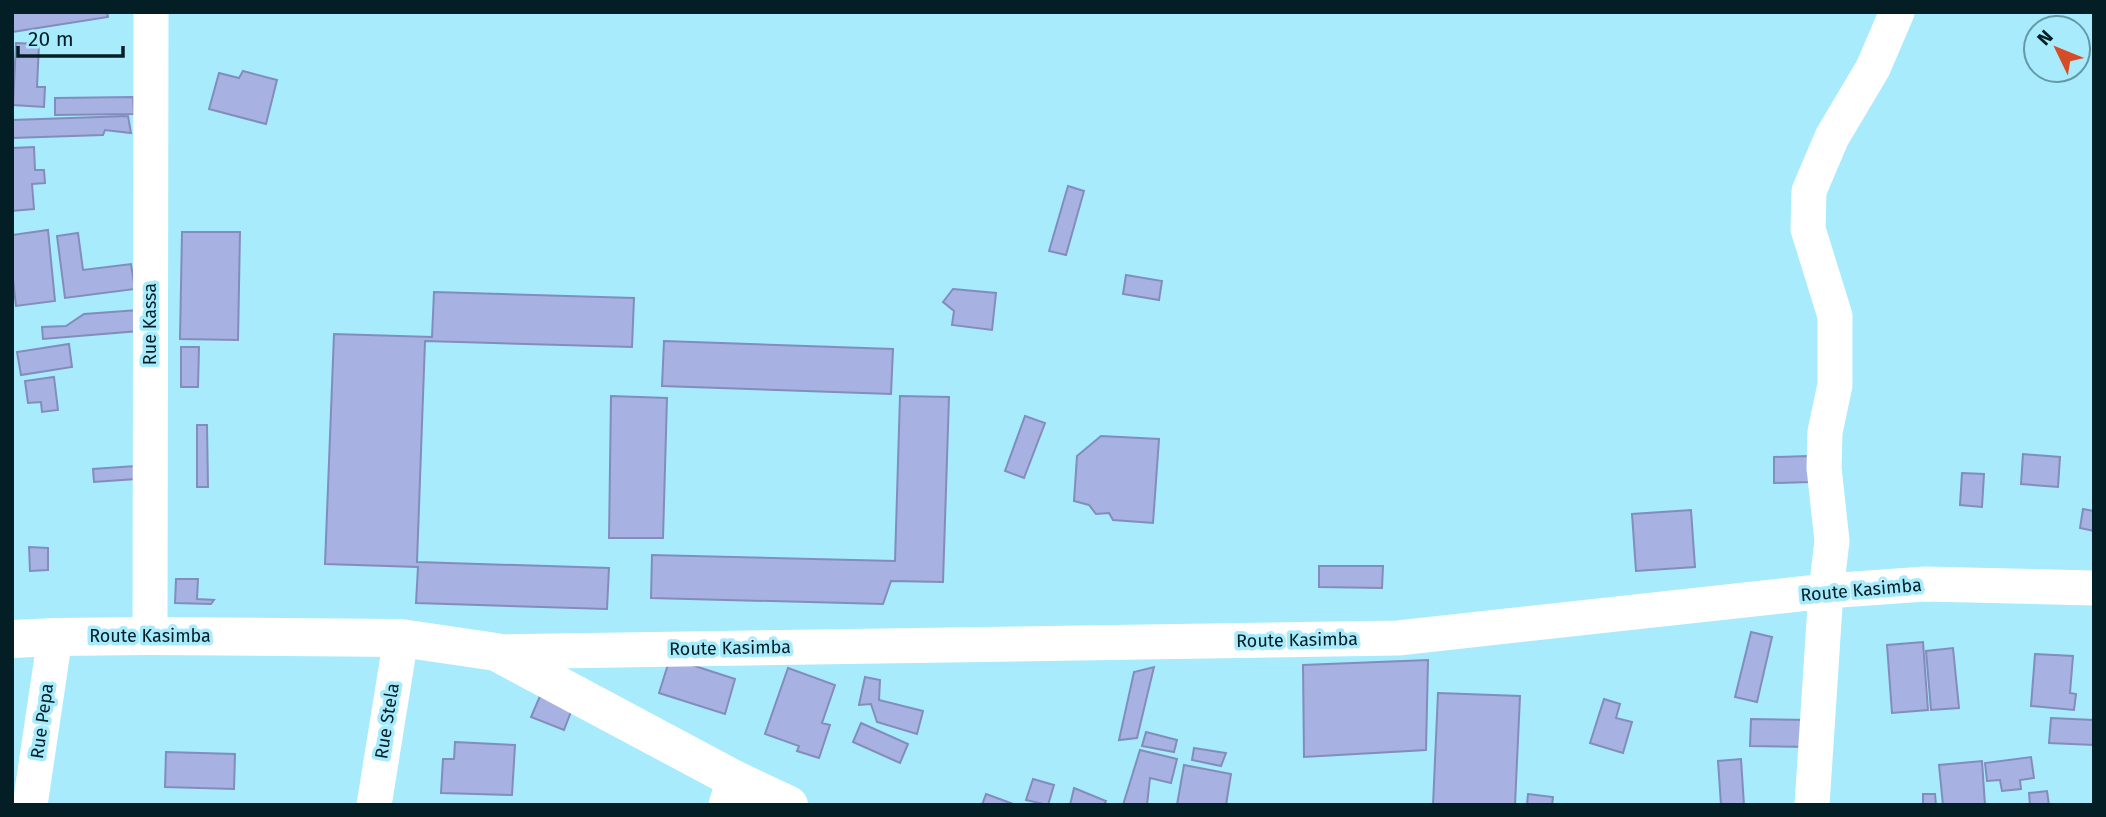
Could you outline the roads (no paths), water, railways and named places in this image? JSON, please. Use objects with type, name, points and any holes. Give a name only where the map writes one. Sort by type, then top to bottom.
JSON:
[{"type":"street","name":"Rue Kassa","points":[[150,636],[151,12]]},
{"type":"street","points":[[1812,805],[1826,591],[1832,541],[1825,468],[1825,432],[1835,385],[1835,316],[1808,229],[1809,191],[1832,137],[1873,68],[1897,12]]},
{"type":"street","name":"Route Kasimba","points":[[12,639],[150,636],[401,638],[496,652],[1398,639],[1826,591],[1925,584],[2094,588]]},
{"type":"street","name":"Rue Pepa","points":[[30,805],[55,637]]},
{"type":"street","name":"Rue Stela","points":[[374,805],[401,638]]},
{"type":"street","name":"Route Kasimba","points":[[496,652],[730,792],[789,805]]}]
